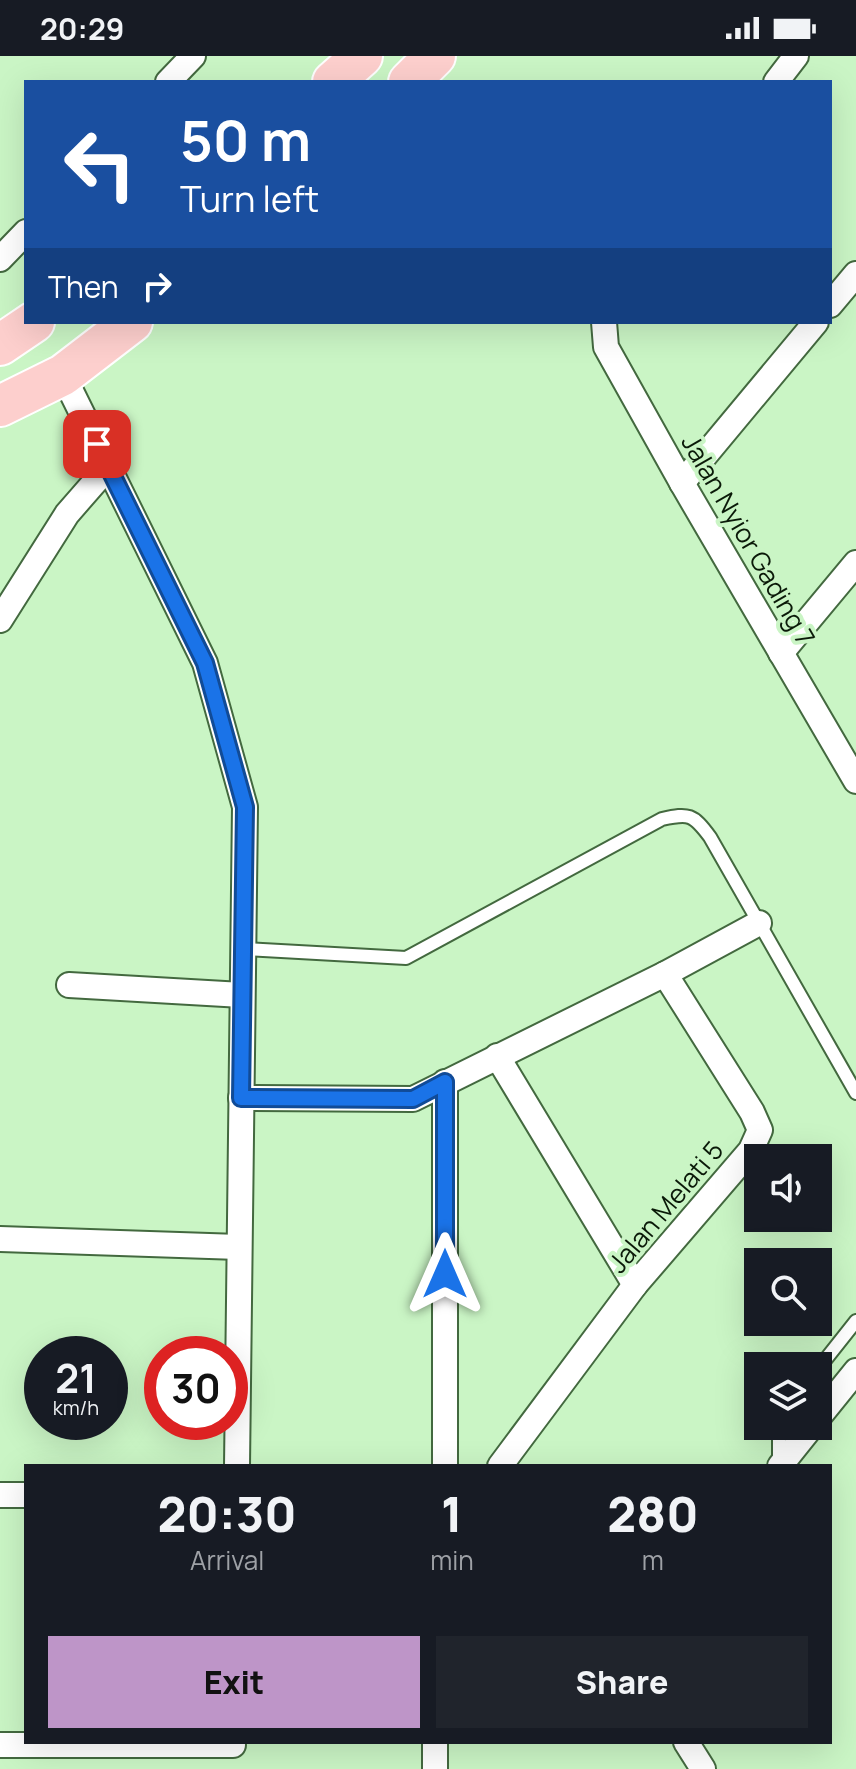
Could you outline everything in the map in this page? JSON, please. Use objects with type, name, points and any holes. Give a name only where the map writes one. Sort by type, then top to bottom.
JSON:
[{"type":"main road","points":[[335,80],[362,56]]},
{"type":"main road","points":[[411,80],[435,56]]},
{"type":"main road","points":[[0,345],[31,324]]},
{"type":"main road","points":[[0,406],[63,375],[129,324]]},
{"type":"street","points":[[170,80],[193,56]]},
{"type":"street","points":[[778,80],[796,56]]},
{"type":"street","points":[[0,259],[24,234]]},
{"type":"street","points":[[832,303],[856,274]]},
{"type":"street","name":"Jalan Nyior Gading 7","points":[[604,324],[606,347],[856,781]]},
{"type":"street","points":[[682,483],[814,324]]},
{"type":"street","points":[[63,375],[205,663],[245,807],[237,1464]]},
{"type":"street","points":[[0,620],[67,514],[108,467]]},
{"type":"street","points":[[781,653],[856,563]]},
{"type":"street","points":[[241,1098],[413,1099],[665,974],[759,923]]},
{"type":"street","name":"Jalan Melati 5","points":[[501,1464],[635,1285],[751,1150],[760,1130],[752,1112],[665,974]]},
{"type":"street","points":[[69,985],[242,995]]},
{"type":"street","points":[[497,1056],[635,1285]]},
{"type":"street","points":[[445,1082],[445,1464]]},
{"type":"street","points":[[0,1239],[239,1247]]},
{"type":"street","points":[[832,1401],[856,1371]]},
{"type":"street","points":[[782,1464],[801,1440]]},
{"type":"street","points":[[0,1495],[24,1495]]},
{"type":"street","points":[[435,1744],[435,1769]]},
{"type":"street","points":[[687,1744],[703,1769]]},
{"type":"street","points":[[0,1745],[233,1752]]},
{"type":"lane","points":[[243,949],[406,958],[662,819],[683,814],[697,820],[710,837],[856,1093]]},
{"type":"lane","points":[[831,1352],[856,1321]]},
{"type":"lane","points":[[779,1440],[780,1464]]},
{"type":"route","points":[[97,444],[205,663],[245,807],[241,1098],[413,1099],[445,1082],[445,1274]]}]
